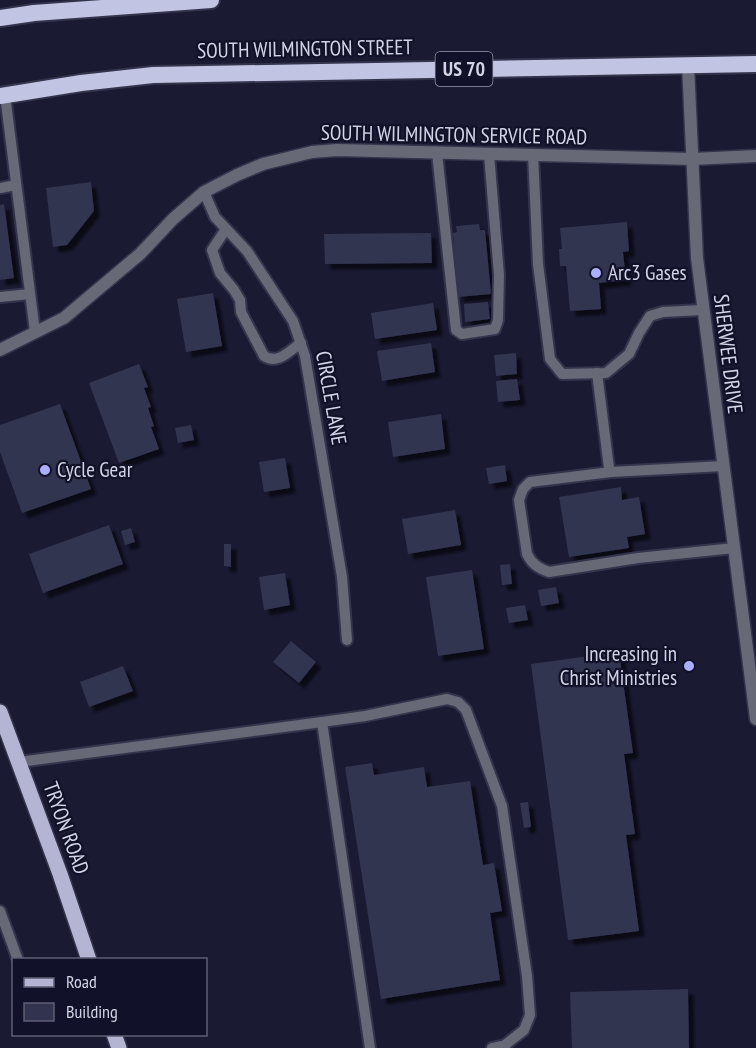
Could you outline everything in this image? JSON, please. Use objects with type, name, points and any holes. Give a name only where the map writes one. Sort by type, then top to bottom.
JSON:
[{"type":"highway","points":[[0,18],[34,13],[211,0]]},
{"type":"highway","name":"SOUTH WILMINGTON STREET","points":[[2,96],[81,83],[153,75],[756,64]]},
{"type":"main road","name":"TRYON ROAD","points":[[0,711],[88,958]]},
{"type":"street","name":"SHERWEE DRIVE","points":[[688,65],[697,258],[702,310],[756,718]]},
{"type":"street","name":"SOUTH WILMINGTON SERVICE ROAD","points":[[0,350],[64,318],[140,254],[173,219],[204,192],[263,164],[312,152],[337,150],[693,159],[756,156]]},
{"type":"lane","points":[[2,96],[35,332]]},
{"type":"lane","points":[[437,153],[456,330],[462,334],[495,329],[498,320],[499,275],[489,154]]},
{"type":"lane","points":[[533,154],[538,264],[550,359],[562,374],[606,373],[629,354],[650,316],[663,312],[702,310]]},
{"type":"lane","points":[[0,188],[16,185]]},
{"type":"lane","name":"CIRCLE LANE","points":[[204,192],[215,217],[248,251],[293,321],[305,356],[342,577],[347,640]]},
{"type":"lane","points":[[226,229],[212,250],[215,261],[220,273],[240,300],[241,312],[264,356],[279,359],[300,343]]},
{"type":"lane","points":[[0,297],[30,294]]},
{"type":"lane","points":[[597,373],[611,472]]},
{"type":"lane","points":[[723,466],[611,472],[530,482],[523,489],[519,500],[527,554],[531,562],[549,572],[638,558],[734,548]]},
{"type":"lane","points":[[19,762],[366,716],[447,699],[458,702],[466,710],[502,806],[528,976],[530,1015],[524,1030],[505,1045],[492,1048]]},
{"type":"lane","points":[[322,722],[370,1048]]},
{"type":"lane","points":[[0,910],[17,958]]},
{"type":"building","points":[[91,182],[94,211],[67,245],[53,247],[46,188]]},
{"type":"building","points":[[4,204],[14,278],[0,280],[0,205]]},
{"type":"building","name":"Arc3 Gases","points":[[627,222],[629,251],[623,252],[626,280],[599,283],[601,309],[570,311],[566,266],[560,266],[559,249],[562,249],[560,228]]},
{"type":"building","points":[[479,224],[480,230],[485,230],[491,294],[458,297],[453,233],[457,232],[456,226]]},
{"type":"building","points":[[431,233],[432,263],[325,264],[324,234]]},
{"type":"building","points":[[213,293],[222,346],[186,352],[177,299]]},
{"type":"building","points":[[488,302],[490,319],[465,322],[464,304]]},
{"type":"building","points":[[433,303],[437,330],[375,339],[371,313]]},
{"type":"building","points":[[431,343],[435,372],[382,381],[377,351]]},
{"type":"building","points":[[516,353],[517,374],[496,376],[494,355]]},
{"type":"building","points":[[139,364],[148,387],[144,388],[151,407],[148,408],[154,426],[151,427],[159,449],[119,463],[89,383]]},
{"type":"building","points":[[517,379],[520,400],[498,402],[496,381]]},
{"type":"building","name":"Cycle Gear","points":[[60,404],[91,489],[22,513],[0,452],[0,425]]},
{"type":"building","points":[[441,414],[445,449],[393,457],[388,422]]},
{"type":"building","points":[[191,425],[194,440],[178,443],[175,428]]},
{"type":"building","points":[[285,458],[290,488],[264,492],[259,462]]},
{"type":"building","points":[[505,465],[507,481],[489,484],[486,468]]},
{"type":"building","points":[[621,487],[622,500],[639,497],[645,534],[627,537],[629,548],[569,557],[559,497]]},
{"type":"building","points":[[455,510],[461,545],[408,554],[402,519]]},
{"type":"building","points":[[109,525],[123,564],[43,593],[29,554]]},
{"type":"building","points":[[131,528],[135,542],[125,545],[121,531]]},
{"type":"building","points":[[224,544],[231,544],[231,567],[224,566]]},
{"type":"building","points":[[510,564],[512,584],[502,585],[500,565]]},
{"type":"building","points":[[472,570],[484,649],[438,656],[426,577]]},
{"type":"building","points":[[285,573],[290,605],[264,610],[259,577]]},
{"type":"building","points":[[556,587],[559,603],[541,606],[538,590]]},
{"type":"building","points":[[525,605],[528,620],[509,623],[506,608]]},
{"type":"building","points":[[291,641],[316,662],[299,683],[273,662]]},
{"type":"building","points":[[619,652],[633,753],[624,754],[635,834],[626,835],[639,931],[568,940],[531,664]]},
{"type":"building","points":[[123,666],[133,691],[89,707],[80,682]]},
{"type":"building","points":[[372,763],[374,775],[424,767],[427,787],[470,781],[483,865],[494,863],[502,911],[490,913],[500,980],[381,999],[345,767]]},
{"type":"building","points":[[528,802],[531,827],[524,828],[520,803]]},
{"type":"building","points":[[688,989],[689,1048],[572,1048],[570,992]]},
{"type":"place","name":"Arc3 Gases","points":[[596,273]]},
{"type":"place","name":"Cycle Gear","points":[[45,470]]},
{"type":"place","name":"Increasing in Christ Ministries","points":[[689,666]]}]
